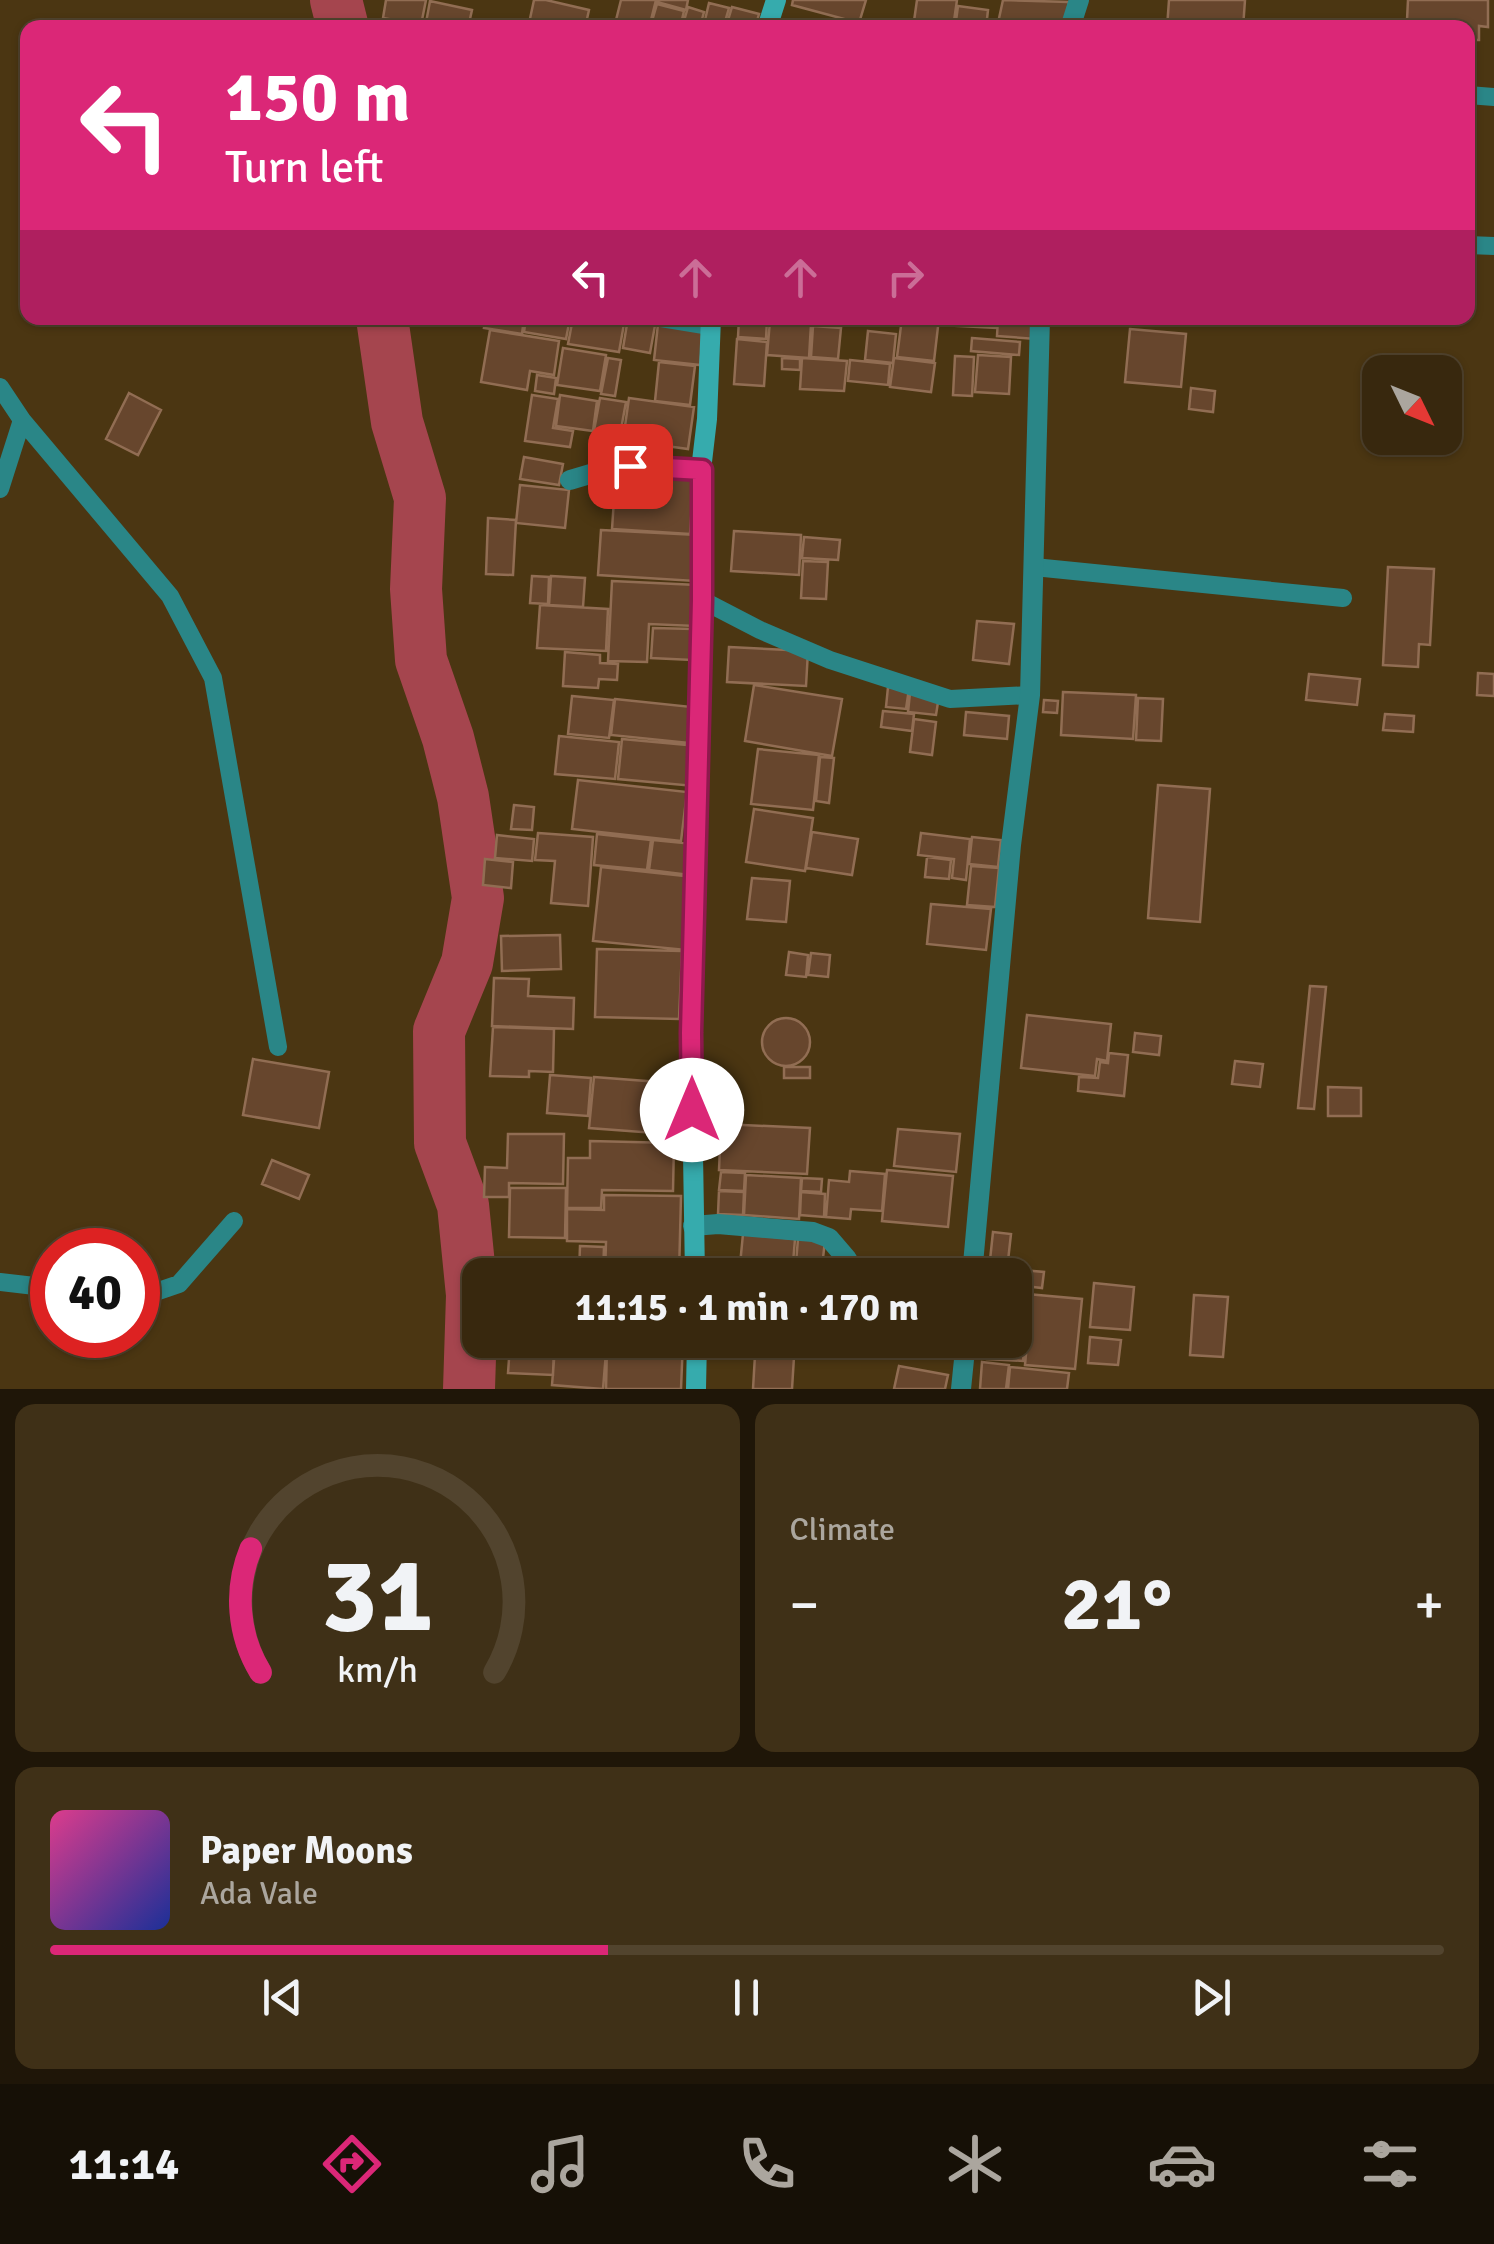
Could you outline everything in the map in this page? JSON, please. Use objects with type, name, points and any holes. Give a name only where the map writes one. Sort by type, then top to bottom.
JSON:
[{"type":"street","points":[[694,1258],[691,1033],[702,470],[710,325]]},
{"type":"street","points":[[974,1258],[1030,695],[1040,325]]},
{"type":"street","points":[[570,480],[630,466],[702,470]]},
{"type":"street","points":[[693,1226],[718,1224],[813,1232],[829,1238],[846,1258]]},
{"type":"street","points":[[696,1389],[697,1358]]},
{"type":"street","points":[[962,1389],[965,1358]]},
{"type":"lane","points":[[0,388],[22,420],[170,596],[212,678],[278,1048]]},
{"type":"lane","points":[[0,489],[22,420]]},
{"type":"lane","points":[[1034,567],[1344,598]]},
{"type":"lane","points":[[702,600],[830,660],[950,699],[1030,695]]},
{"type":"lane","points":[[160,1290],[179,1284],[234,1221]]},
{"type":"lane","points":[[0,1282],[30,1285]]},
{"type":"building","points":[[386,0],[426,0],[422,20],[383,18]]},
{"type":"building","points":[[534,0],[589,10],[587,20],[530,20]]},
{"type":"building","points":[[621,0],[656,0],[651,20],[616,20]]},
{"type":"building","points":[[658,0],[688,0],[686,10]]},
{"type":"building","points":[[793,0],[866,0],[860,20],[792,5]]},
{"type":"building","points":[[917,0],[957,0],[954,20],[914,20]]},
{"type":"building","points":[[1003,0],[1069,2],[1066,20],[999,20]]},
{"type":"building","points":[[1169,0],[1245,0],[1244,20],[1168,20]]},
{"type":"building","points":[[1408,0],[1488,0],[1488,27],[1479,26],[1479,40],[1475,40],[1475,20],[1407,20]]},
{"type":"building","points":[[430,1],[472,10],[470,20],[426,20]]},
{"type":"building","points":[[709,3],[729,8],[725,20],[705,20]]},
{"type":"building","points":[[657,4],[684,11],[682,20],[652,20]]},
{"type":"building","points":[[958,6],[988,10],[987,20],[956,20]]},
{"type":"building","points":[[688,7],[704,12],[702,20],[684,20]]},
{"type":"building","points":[[732,7],[759,14],[757,20],[728,20]]},
{"type":"building","points":[[485,325],[523,325],[522,334],[484,328]]},
{"type":"building","points":[[525,325],[569,325],[566,339],[524,332]]},
{"type":"building","points":[[572,325],[624,325],[619,352],[568,344]]},
{"type":"building","points":[[627,325],[655,325],[650,353],[623,348]]},
{"type":"building","points":[[658,325],[704,329],[700,365],[654,360]]},
{"type":"building","points":[[739,325],[767,325],[766,339],[738,337]]},
{"type":"building","points":[[770,325],[811,325],[809,358],[767,355]]},
{"type":"building","points":[[901,325],[938,325],[934,361],[897,357]]},
{"type":"building","points":[[941,325],[996,325],[996,328]]},
{"type":"building","points":[[998,325],[1037,325],[1036,339],[997,336]]},
{"type":"building","points":[[813,326],[841,328],[838,359],[811,357]]},
{"type":"building","points":[[1130,329],[1186,334],[1181,387],[1125,382]]},
{"type":"building","points":[[490,330],[559,341],[554,375],[530,371],[527,390],[481,382]]},
{"type":"building","points":[[868,331],[896,334],[893,363],[865,360]]},
{"type":"building","points":[[972,338],[1020,342],[1019,355],[971,351]]},
{"type":"building","points":[[737,339],[767,342],[764,386],[734,384]]},
{"type":"building","points":[[563,348],[606,355],[600,391],[557,385]]},
{"type":"building","points":[[978,355],[1011,357],[1009,394],[975,392]]},
{"type":"building","points":[[955,356],[974,357],[972,396],[953,395]]},
{"type":"building","points":[[608,358],[621,360],[615,396],[601,394]]},
{"type":"building","points":[[782,358],[800,359],[800,370],[782,369]]},
{"type":"building","points":[[802,358],[847,361],[844,391],[800,389]]},
{"type":"building","points":[[894,358],[935,363],[931,392],[890,387]]},
{"type":"building","points":[[850,360],[890,364],[888,385],[848,381]]},
{"type":"building","points":[[659,362],[695,366],[690,405],[655,401]]},
{"type":"building","points":[[537,375],[556,378],[554,394],[535,391]]},
{"type":"building","points":[[1191,388],[1215,391],[1213,412],[1189,409]]},
{"type":"building","points":[[129,393],[161,410],[138,455],[106,439]]},
{"type":"building","points":[[532,395],[558,399],[553,428],[573,431],[570,447],[525,441]]},
{"type":"building","points":[[560,395],[597,401],[593,431],[556,426]]},
{"type":"building","points":[[600,398],[626,402],[619,440],[593,436]]},
{"type":"building","points":[[629,398],[694,407],[688,449],[623,440]]},
{"type":"building","points":[[524,457],[563,464],[559,485],[520,479]]},
{"type":"building","points":[[648,470],[694,473],[690,534],[612,529],[615,485],[647,487]]},
{"type":"building","points":[[520,485],[569,490],[565,528],[516,523]]},
{"type":"building","points":[[488,518],[516,520],[513,575],[486,574]]},
{"type":"building","points":[[601,530],[698,535],[695,581],[598,575]]},
{"type":"building","points":[[734,531],[801,535],[799,575],[731,571]]},
{"type":"building","points":[[804,537],[840,540],[838,560],[802,558]]},
{"type":"building","points":[[803,561],[828,562],[826,599],[801,598]]},
{"type":"building","points":[[1388,567],[1434,569],[1430,645],[1419,644],[1418,667],[1383,665]]},
{"type":"building","points":[[532,576],[549,577],[548,604],[530,603]]},
{"type":"building","points":[[551,576],[585,578],[583,607],[549,605]]},
{"type":"building","points":[[612,581],[697,585],[695,626],[649,624],[647,662],[608,661]]},
{"type":"building","points":[[540,605],[608,609],[606,651],[537,648]]},
{"type":"building","points":[[977,621],[1014,624],[1009,664],[973,660]]},
{"type":"building","points":[[653,628],[694,629],[692,660],[651,658]]},
{"type":"building","points":[[729,647],[808,651],[806,686],[727,682]]},
{"type":"building","points":[[565,652],[600,655],[600,663],[618,664],[617,680],[599,679],[598,688],[563,686]]},
{"type":"building","points":[[1478,673],[1494,674],[1494,696],[1477,695]]},
{"type":"building","points":[[1309,674],[1360,679],[1357,705],[1306,700]]},
{"type":"building","points":[[754,685],[842,699],[832,756],[745,741]]},
{"type":"building","points":[[888,687],[909,689],[906,709],[886,707]]},
{"type":"building","points":[[1063,692],[1136,695],[1133,739],[1061,735]]},
{"type":"building","points":[[910,693],[939,696],[936,715],[908,712]]},
{"type":"building","points":[[572,696],[614,700],[609,738],[568,734]]},
{"type":"building","points":[[1138,698],[1163,699],[1161,741],[1136,740]]},
{"type":"building","points":[[615,699],[692,707],[689,743],[611,735]]},
{"type":"building","points":[[1044,700],[1058,701],[1057,713],[1043,712]]},
{"type":"building","points":[[883,711],[914,714],[912,731],[881,727]]},
{"type":"building","points":[[966,712],[1009,716],[1007,739],[964,735]]},
{"type":"building","points":[[1385,714],[1414,716],[1413,732],[1383,730]]},
{"type":"building","points":[[914,719],[936,722],[932,755],[910,752]]},
{"type":"building","points":[[559,736],[619,742],[615,779],[555,774]]},
{"type":"building","points":[[622,739],[698,746],[694,786],[618,779]]},
{"type":"building","points":[[758,749],[819,755],[813,810],[751,804]]},
{"type":"building","points":[[820,757],[834,758],[829,803],[816,801]]},
{"type":"building","points":[[578,780],[687,792],[681,841],[572,829]]},
{"type":"building","points":[[1158,785],[1210,789],[1200,922],[1148,918]]},
{"type":"building","points":[[514,805],[534,807],[532,830],[511,829]]},
{"type":"building","points":[[754,809],[813,818],[805,871],[746,862]]},
{"type":"building","points":[[812,832],[858,839],[852,875],[806,868]]},
{"type":"building","points":[[538,833],[593,837],[588,906],[551,903],[555,861],[535,860]]},
{"type":"building","points":[[921,833],[970,839],[966,880],[952,878],[954,859],[918,855]]},
{"type":"building","points":[[597,834],[651,840],[647,870],[594,865]]},
{"type":"building","points":[[497,835],[534,839],[532,861],[495,858]]},
{"type":"building","points":[[972,837],[1001,840],[998,867],[969,864]]},
{"type":"building","points":[[653,840],[694,844],[690,875],[649,870]]},
{"type":"building","points":[[927,857],[951,860],[949,879],[925,877]]},
{"type":"building","points":[[485,859],[513,862],[511,888],[483,885]]},
{"type":"building","points":[[971,866],[999,868],[995,907],[967,905]]},
{"type":"building","points":[[601,867],[694,877],[686,950],[593,941]]},
{"type":"building","points":[[752,878],[790,881],[786,922],[747,919]]},
{"type":"building","points":[[931,904],[991,909],[986,950],[927,944]]},
{"type":"building","points":[[560,935],[561,969],[502,971],[501,936]]},
{"type":"building","points":[[597,949],[682,951],[679,1019],[595,1017]]},
{"type":"building","points":[[789,952],[808,955],[806,977],[786,975]]},
{"type":"building","points":[[811,953],[830,955],[828,977],[808,975]]},
{"type":"building","points":[[494,978],[529,979],[528,996],[574,998],[573,1029],[492,1026]]},
{"type":"building","points":[[1310,986],[1326,987],[1314,1109],[1298,1108]]},
{"type":"building","points":[[1027,1015],[1111,1024],[1107,1061],[1097,1059],[1095,1076],[1021,1068]]},
{"type":"building","points":[[786,1018],[803,1025],[810,1042],[803,1059],[786,1066],[769,1059],[762,1042],[769,1025]]},
{"type":"building","points":[[493,1027],[554,1029],[553,1072],[529,1071],[529,1077],[490,1076]]},
{"type":"building","points":[[1135,1033],[1161,1036],[1159,1055],[1133,1052]]},
{"type":"building","points":[[1109,1053],[1128,1055],[1124,1096],[1078,1091],[1079,1077],[1098,1078],[1100,1062],[1108,1063]]},
{"type":"building","points":[[253,1059],[329,1072],[319,1128],[243,1115]]},
{"type":"building","points":[[1235,1061],[1263,1064],[1260,1087],[1232,1084]]},
{"type":"building","points":[[784,1067],[810,1067],[810,1078],[784,1078]]},
{"type":"building","points":[[550,1075],[591,1078],[588,1116],[547,1113]]},
{"type":"building","points":[[594,1077],[672,1083],[668,1134],[589,1128]]},
{"type":"building","points":[[1328,1087],[1361,1088],[1361,1116],[1328,1116]]},
{"type":"building","points":[[721,1124],[810,1128],[807,1174],[719,1170]]},
{"type":"building","points":[[898,1129],[960,1134],[956,1172],[894,1166]]},
{"type":"building","points":[[508,1134],[564,1134],[563,1184],[509,1183],[509,1197],[484,1197],[485,1167],[507,1168]]},
{"type":"building","points":[[590,1141],[674,1143],[673,1191],[602,1190],[601,1208],[567,1208],[568,1158],[590,1158]]},
{"type":"building","points":[[272,1160],[309,1175],[299,1199],[262,1184]]},
{"type":"building","points":[[887,1170],[953,1176],[948,1227],[882,1221]]},
{"type":"building","points":[[850,1171],[885,1174],[882,1211],[851,1209],[850,1219],[826,1217],[829,1180],[849,1182]]},
{"type":"building","points":[[721,1172],[745,1173],[744,1191],[719,1190]]},
{"type":"building","points":[[746,1175],[801,1178],[799,1219],[744,1215]]},
{"type":"building","points":[[802,1178],[822,1179],[821,1192],[801,1191]]},
{"type":"building","points":[[510,1188],[566,1188],[565,1238],[509,1237]]},
{"type":"building","points":[[719,1191],[744,1192],[743,1215],[718,1214]]},
{"type":"building","points":[[801,1192],[825,1194],[824,1217],[800,1215]]},
{"type":"building","points":[[604,1195],[681,1196],[679,1258],[606,1258],[606,1242],[567,1241],[567,1209],[604,1210]]},
{"type":"building","points":[[993,1232],[1011,1234],[1008,1258],[990,1258]]},
{"type":"building","points":[[743,1234],[795,1239],[793,1258],[741,1258]]},
{"type":"building","points":[[798,1239],[825,1241],[823,1258],[796,1258]]},
{"type":"building","points":[[580,1246],[604,1247],[604,1258],[580,1258]]},
{"type":"building","points":[[1032,1271],[1044,1272],[1042,1288],[1032,1287]]},
{"type":"building","points":[[1094,1283],[1134,1287],[1130,1330],[1090,1327]]},
{"type":"building","points":[[1032,1295],[1082,1299],[1075,1369],[1025,1365],[1026,1358],[1032,1358]]},
{"type":"building","points":[[1194,1295],[1228,1297],[1223,1357],[1190,1355]]},
{"type":"building","points":[[1090,1337],[1121,1340],[1118,1365],[1088,1363]]},
{"type":"building","points":[[509,1358],[554,1358],[553,1375],[508,1373]]},
{"type":"building","points":[[554,1358],[606,1358],[603,1389],[552,1385]]},
{"type":"building","points":[[607,1358],[682,1358],[681,1389],[606,1389]]},
{"type":"building","points":[[755,1358],[794,1358],[792,1389],[753,1389]]},
{"type":"building","points":[[987,1358],[1023,1358],[1023,1361]]},
{"type":"building","points":[[982,1362],[1009,1365],[1006,1389],[980,1389]]},
{"type":"building","points":[[899,1366],[948,1375],[945,1389],[894,1389]]},
{"type":"building","points":[[1010,1367],[1069,1373],[1067,1389],[1008,1389]]},
{"type":"waterway","points":[[336,0],[341,20]]},
{"type":"waterway","points":[[383,325],[397,422],[420,498],[416,589],[421,660],[463,797],[478,898],[467,963],[439,1031],[440,1143],[463,1205],[472,1295],[469,1389]]},
{"type":"route","points":[[630,466],[702,470],[692,1110]]}]
